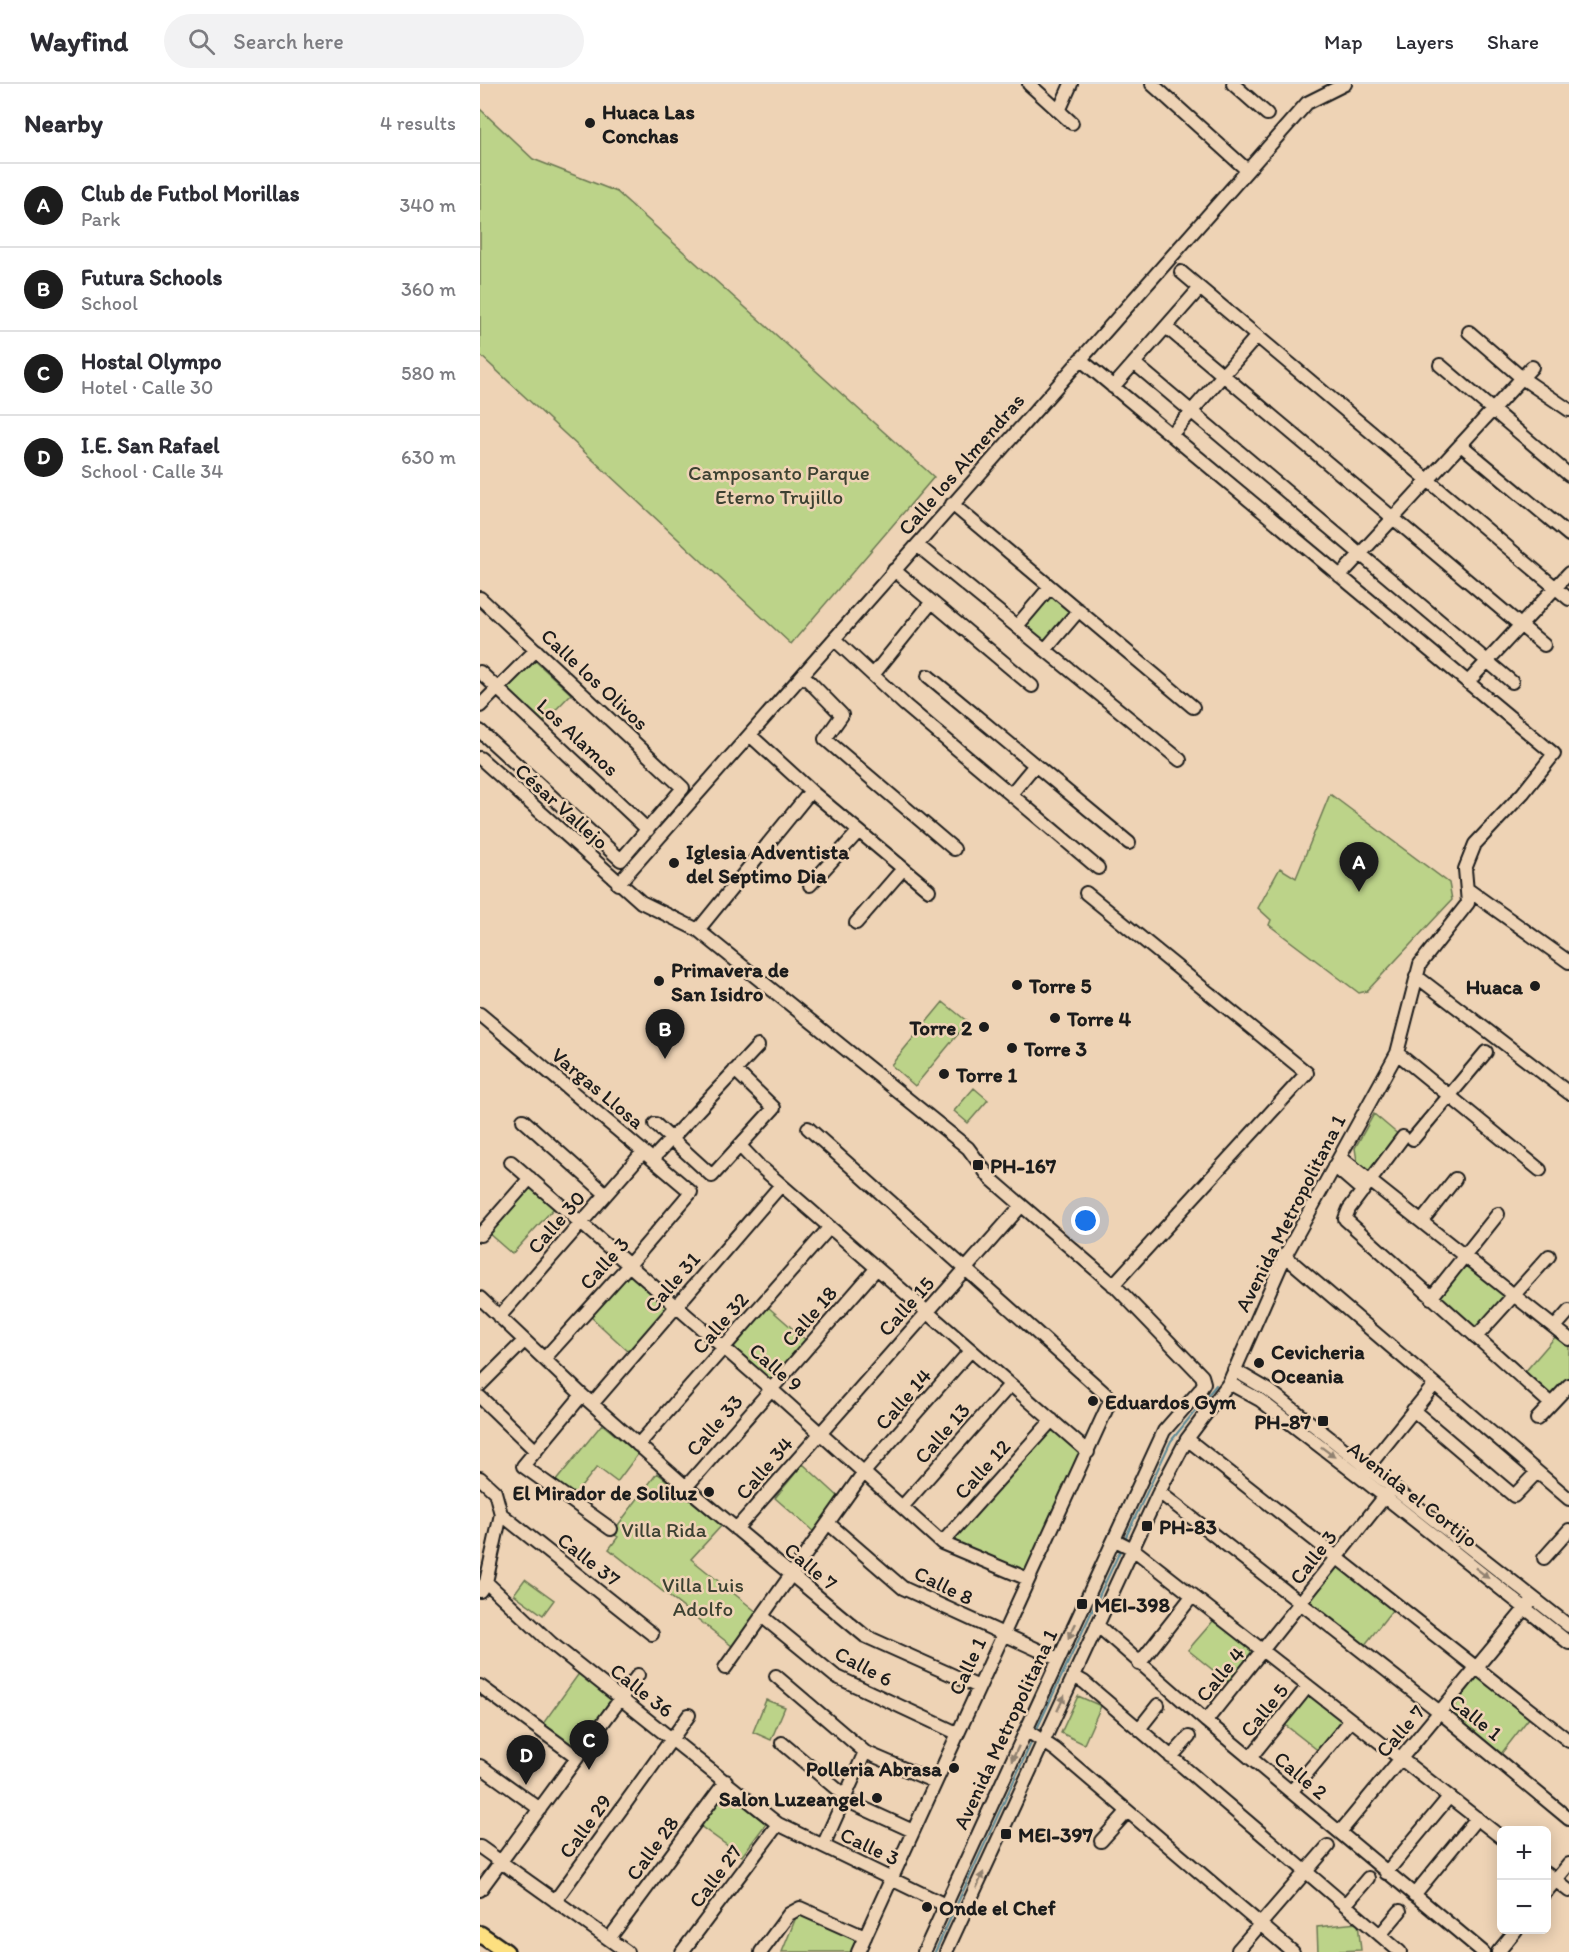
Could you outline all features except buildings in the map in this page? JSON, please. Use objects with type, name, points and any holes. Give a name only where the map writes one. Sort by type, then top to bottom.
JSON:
[{"type":"main road","points":[[480,1934],[506,1952]]},
{"type":"street","points":[[1029,84],[1072,123]]},
{"type":"street","points":[[1059,111],[1071,84]]},
{"type":"street","points":[[1152,84],[1248,170]]},
{"type":"street","points":[[1233,84],[1267,114]]},
{"type":"street","name":"Calle los Almendras","points":[[618,884],[751,736],[894,570],[1307,103],[1345,84]]},
{"type":"street","points":[[1181,272],[1569,599]]},
{"type":"street","points":[[1113,387],[1200,288]]},
{"type":"street","points":[[1166,327],[1544,645]]},
{"type":"street","points":[[1469,332],[1522,378],[1569,410]]},
{"type":"street","points":[[1171,435],[1257,336]]},
{"type":"street","points":[[1080,359],[1468,682],[1569,573]]},
{"type":"street","points":[[1134,363],[1512,682]]},
{"type":"street","points":[[1440,365],[1569,475]]},
{"type":"street","points":[[1340,576],[1532,367]]},
{"type":"street","points":[[1461,445],[1569,534]]},
{"type":"street","points":[[952,504],[1193,707]]},
{"type":"street","points":[[917,545],[1180,760]]},
{"type":"street","points":[[894,570],[1032,686]]},
{"type":"street","points":[[1017,626],[1050,587]]},
{"type":"street","name":"Calle los Olivos","points":[[480,598],[683,788],[648,830]]},
{"type":"street","points":[[873,675],[931,603]]},
{"type":"street","points":[[1045,650],[1079,610]]},
{"type":"street","points":[[834,639],[1098,868]]},
{"type":"street","points":[[480,706],[536,650]]},
{"type":"street","name":"Los Alamos","points":[[480,672],[648,830]]},
{"type":"street","points":[[803,675],[842,715],[825,739],[954,849]]},
{"type":"street","points":[[928,676],[1129,843]]},
{"type":"street","name":"Avenida Metropolitana 1","points":[[946,1952],[1012,1785],[1035,1735],[1058,1659],[1124,1545],[1159,1492],[1187,1439],[1229,1383],[1285,1256],[1397,1053],[1420,964],[1467,903],[1465,869],[1475,844],[1523,793],[1554,754],[1468,682]]},
{"type":"street","points":[[480,730],[621,860],[648,830]]},
{"type":"street","points":[[751,736],[858,832],[929,890]]},
{"type":"street","name":"César Vallejo","points":[[480,758],[618,884],[641,902],[698,930],[968,1148],[990,1178],[1113,1285],[1202,1376],[1204,1383],[1164,1431],[1124,1545]]},
{"type":"street","points":[[1011,794],[1035,765]]},
{"type":"street","points":[[698,930],[811,791]]},
{"type":"street","points":[[810,885],[858,832]]},
{"type":"street","points":[[856,923],[903,870]]},
{"type":"street","points":[[1467,889],[1569,962]]},
{"type":"street","points":[[1086,893],[1307,1073],[1113,1285]]},
{"type":"street","points":[[1416,976],[1569,1093]]},
{"type":"street","name":"Vargas Llosa","points":[[480,1014],[691,1192]]},
{"type":"street","points":[[658,1153],[758,1046]]},
{"type":"street","points":[[1486,1052],[1450,1096],[1408,1138],[1371,1180],[1345,1219],[1551,1404]]},
{"type":"street","points":[[1397,1053],[1540,1170]]},
{"type":"street","points":[[655,1124],[712,1176],[774,1108],[735,1070]]},
{"type":"street","points":[[523,1120],[606,1194]]},
{"type":"street","points":[[808,1128],[965,1270]]},
{"type":"street","points":[[740,1146],[926,1313],[1088,1452]]},
{"type":"street","name":"Calle 30","points":[[499,1317],[643,1152]]},
{"type":"street","name":"Calle 9","points":[[511,1161],[820,1432],[942,1543],[1028,1580]]},
{"type":"street","points":[[1337,1162],[1371,1180],[1569,1339]]},
{"type":"street","points":[[1337,1162],[1363,1191]]},
{"type":"street","points":[[480,1235],[530,1178]]},
{"type":"street","points":[[1422,1221],[1455,1179]]},
{"type":"street","name":"Calle 31","points":[[536,1450],[677,1306],[781,1185]]},
{"type":"street","name":"Calle 3","points":[[544,1359],[691,1192]]},
{"type":"street","name":"Calle 15","points":[[820,1432],[1021,1206]]},
{"type":"street","points":[[1431,1298],[1497,1214]]},
{"type":"street","name":"Calle 32","points":[[638,1445],[830,1227]]},
{"type":"street","points":[[1285,1256],[1569,1499]]},
{"type":"street","points":[[1476,1337],[1549,1256]]},
{"type":"street","name":"Calle 18","points":[[771,1389],[876,1269]]},
{"type":"street","name":"Calle 1","points":[[858,1952],[1088,1452],[1111,1397],[965,1270]]},
{"type":"street","name":"Calle 7","points":[[480,1298],[638,1445],[870,1640],[979,1687]]},
{"type":"street","points":[[1555,1327],[1569,1311]]},
{"type":"street","points":[[480,1385],[524,1341]]},
{"type":"street","name":"Calle 14","points":[[724,1668],[763,1617],[864,1473],[970,1350]]},
{"type":"street","name":"Avenida el Cortijo","points":[[1234,1370],[1270,1390],[1368,1467],[1389,1492]]},
{"type":"street","name":"Avenida el Cortijo","points":[[1229,1383],[1260,1400],[1389,1492],[1530,1603],[1569,1643]]},
{"type":"street","name":"Calle 13","points":[[902,1507],[1010,1385]]},
{"type":"street","points":[[1368,1467],[1434,1385]]},
{"type":"street","points":[[1537,1419],[1569,1385]]},
{"type":"street","name":"Calle 33","points":[[686,1487],[771,1389]]},
{"type":"street","points":[[480,1397],[536,1450],[523,1466],[611,1529]]},
{"type":"street","points":[[1413,1410],[1514,1496],[1537,1472]]},
{"type":"street","name":"Calle 12","points":[[942,1543],[1052,1420]]},
{"type":"street","name":"Calle 34","points":[[736,1529],[820,1432]]},
{"type":"street","points":[[1187,1439],[1569,1741]]},
{"type":"street","points":[[480,1478],[495,1492],[501,1515],[483,1587]]},
{"type":"street","name":"Calle 1","points":[[1159,1492],[1441,1713],[1569,1819]]},
{"type":"street","name":"Calle 3","points":[[1264,1651],[1389,1492]]},
{"type":"street","name":"Calle 37","points":[[501,1515],[652,1634]]},
{"type":"street","name":"Calle 8","points":[[828,1523],[903,1588],[1058,1659]]},
{"type":"street","points":[[1544,1558],[1569,1530]]},
{"type":"street","points":[[1124,1545],[1193,1595],[1497,1834]]},
{"type":"street","name":"Avenida Metropolitana 1","points":[[924,1952],[945,1905],[1012,1785],[1035,1735],[1079,1679],[1124,1545]]},
{"type":"street","name":"Calle 36","points":[[483,1587],[778,1824]]},
{"type":"street","points":[[1139,1664],[1193,1595]]},
{"type":"street","name":"Calle 7","points":[[1340,1832],[1530,1603]]},
{"type":"street","name":"Avenida el Cortijo","points":[[1530,1603],[1569,1626]]},
{"type":"street","name":"Calle 6","points":[[763,1617],[834,1676],[957,1733]]},
{"type":"street","name":"Calle 2","points":[[1097,1625],[1206,1721],[1483,1952]]},
{"type":"street","name":"Calle 4","points":[[1206,1721],[1264,1651]]},
{"type":"street","points":[[480,1890],[638,1674]]},
{"type":"street","points":[[776,1676],[865,1752],[935,1782]]},
{"type":"street","points":[[1079,1679],[1400,1952]]},
{"type":"street","points":[[480,1686],[578,1757]]},
{"type":"street","name":"Calle 5","points":[[1250,1758],[1308,1686]]},
{"type":"street","points":[[1138,1729],[1158,1705]]},
{"type":"street","name":"Calle 29","points":[[555,1901],[690,1715]]},
{"type":"street","points":[[1291,1792],[1351,1720]]},
{"type":"street","points":[[1035,1735],[1293,1952]]},
{"type":"street","points":[[1172,1757],[1189,1737]]},
{"type":"street","points":[[782,1743],[844,1798],[913,1831]]},
{"type":"street","points":[[824,1846],[865,1752]]},
{"type":"street","points":[[480,1766],[540,1809]]},
{"type":"street","name":"Calle 28","points":[[609,1940],[726,1781]]},
{"type":"street","points":[[1386,1873],[1449,1797]]},
{"type":"street","points":[[1101,1841],[1127,1812]]},
{"type":"street","points":[[1414,1895],[1477,1818]]},
{"type":"street","name":"Calle 3","points":[[778,1824],[945,1905]]},
{"type":"street","name":"Calle 27","points":[[682,1952],[778,1824]]},
{"type":"street","points":[[1238,1950],[1328,1846]]},
{"type":"street","points":[[480,1847],[627,1952]]},
{"type":"street","points":[[1569,1864],[1551,1877],[1569,1891]]},
{"type":"street","points":[[1345,1905],[1368,1878]]},
{"type":"street","points":[[761,1952],[794,1909],[801,1908],[865,1937]]},
{"type":"street","points":[[1380,1935],[1400,1911]]},
{"type":"street","points":[[1498,1952],[1512,1934]]},
{"type":"green space","name":"Camposanto Parque Eterno Trujillo","points":[[480,109],[533,159],[617,192],[934,477],[791,644],[480,355]]},
{"type":"green space","points":[[1052,592],[1074,611],[1045,645],[1022,625]]},
{"type":"green space","points":[[532,658],[571,694],[543,723],[505,689]]},
{"type":"green space","points":[[1330,794],[1449,883],[1452,900],[1367,991],[1359,993],[1269,925],[1271,920],[1258,908],[1280,868],[1296,878]]},
{"type":"green space","points":[[943,1002],[968,1022],[915,1086],[891,1065]]},
{"type":"green space","points":[[974,1088],[988,1100],[968,1123],[954,1111]]},
{"type":"green space","points":[[1374,1114],[1400,1136],[1371,1173],[1357,1161],[1355,1148]]},
{"type":"green space","points":[[529,1185],[554,1208],[512,1254],[488,1233]]},
{"type":"green space","points":[[1466,1261],[1509,1295],[1477,1333],[1437,1297]]},
{"type":"green space","points":[[630,1272],[669,1307],[629,1352],[590,1316]]},
{"type":"green space","points":[[768,1307],[808,1342],[772,1381],[734,1347]]},
{"type":"green space","points":[[1556,1336],[1569,1346],[1569,1381],[1553,1399],[1524,1373]]},
{"type":"green space","points":[[602,1424],[638,1454],[617,1482],[597,1467],[573,1497],[555,1482]]},
{"type":"green space","points":[[1051,1427],[1083,1455],[1024,1575],[950,1542]]},
{"type":"green space","points":[[803,1464],[840,1498],[815,1533],[775,1498]]},
{"type":"green space","name":"Villa Rida","points":[[657,1473],[723,1524],[691,1559],[758,1613],[732,1646],[609,1549],[618,1537],[612,1533]]},
{"type":"green space","points":[[1338,1564],[1393,1609],[1364,1646],[1308,1602]]},
{"type":"green space","points":[[525,1579],[554,1600],[543,1615],[514,1594]]},
{"type":"green space","points":[[1214,1620],[1255,1652],[1229,1683],[1188,1650]]},
{"type":"green space","points":[[580,1672],[613,1697],[575,1750],[542,1725]]},
{"type":"green space","points":[[1478,1676],[1529,1718],[1501,1754],[1449,1713]]},
{"type":"green space","points":[[1307,1694],[1344,1722],[1320,1752],[1284,1724]]},
{"type":"green space","points":[[1078,1696],[1101,1706],[1084,1744],[1061,1733]]},
{"type":"green space","points":[[766,1700],[785,1707],[771,1740],[753,1732]]},
{"type":"green space","points":[[724,1786],[768,1821],[742,1856],[696,1823]]},
{"type":"green space","points":[[799,1910],[861,1937],[854,1952],[782,1952]]},
{"type":"green space","points":[[1358,1923],[1361,1950],[1318,1952],[1317,1927]]},
{"type":"waterway","points":[[1124,1541],[1171,1441],[1216,1385]]},
{"type":"waterway","points":[[1036,1731],[1121,1549]]},
{"type":"waterway","points":[[935,1952],[1033,1739]]},
{"type":"waterway","points":[[485,1947],[493,1952]]},
{"type":"place","name":"Huaca Las Conchas","points":[[590,123]]},
{"type":"place","name":"Iglesia Adventista del Septimo Dia","points":[[674,863]]},
{"type":"place","name":"Club de Futbol Morillas","points":[[1359,892]]},
{"type":"place","name":"Primavera de San Isidro","points":[[659,981]]},
{"type":"place","name":"Torre 5","points":[[1017,985]]},
{"type":"place","name":"Huaca","points":[[1535,986]]},
{"type":"place","name":"Torre 4","points":[[1055,1018]]},
{"type":"place","name":"Torre 2","points":[[984,1027]]},
{"type":"place","name":"Torre 3","points":[[1012,1048]]},
{"type":"place","name":"Futura Schools","points":[[665,1059]]},
{"type":"place","name":"Torre 1","points":[[944,1074]]},
{"type":"place","name":"PH-167","points":[[978,1165]]},
{"type":"place","name":"Cevicheria Oceania","points":[[1259,1363]]},
{"type":"place","name":"Eduardos Gym","points":[[1093,1401]]},
{"type":"place","name":"PH-87","points":[[1323,1421]]},
{"type":"place","name":"El Mirador de Soliluz","points":[[709,1492]]},
{"type":"place","name":"PH-83","points":[[1147,1526]]},
{"type":"place","name":"MEI-398","points":[[1082,1604]]},
{"type":"place","name":"Polleria Abrasa","points":[[954,1768]]},
{"type":"place","name":"Hostal Olympo","points":[[589,1770]]},
{"type":"place","name":"I.E. San Rafael","points":[[526,1785]]},
{"type":"place","name":"Salon Luzeangel","points":[[877,1798]]},
{"type":"place","name":"MEI-397","points":[[1006,1834]]},
{"type":"place","name":"Onde el Chef","points":[[927,1907]]},
{"type":"park label","name":"Villa Luis Adolfo","points":[[703,1596]]}]
